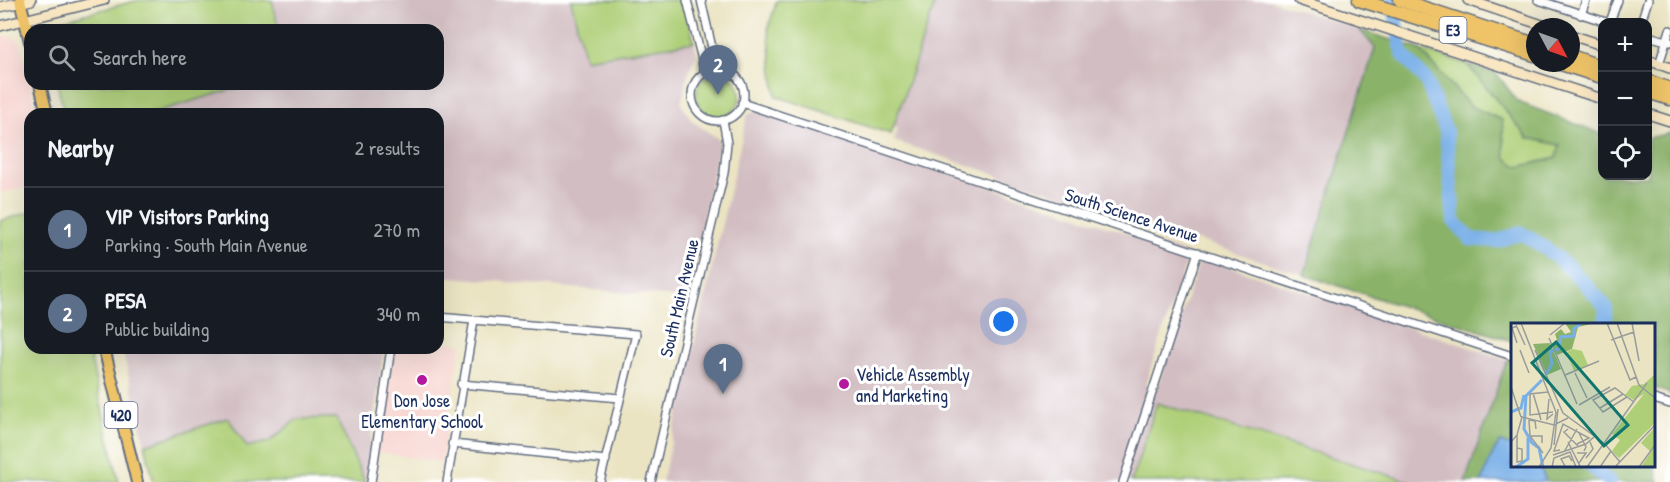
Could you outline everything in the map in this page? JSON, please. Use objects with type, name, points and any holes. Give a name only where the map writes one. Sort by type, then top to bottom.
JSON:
[{"type":"highway","name":"E3","points":[[1360,0],[1526,52]]},
{"type":"highway","name":"E3","points":[[1403,1],[1526,41]]},
{"type":"highway","points":[[1580,59],[1598,66]]},
{"type":"highway","points":[[1580,70],[1598,76]]},
{"type":"highway","points":[[1652,83],[1670,89]]},
{"type":"highway","points":[[1652,94],[1670,99]]},
{"type":"main road","points":[[0,26],[104,0]]},
{"type":"main road","points":[[1299,0],[1598,98]]},
{"type":"main road","points":[[1468,0],[1526,20]]},
{"type":"main road","points":[[0,7],[24,1],[26,24]]},
{"type":"main road","points":[[1580,38],[1598,44]]},
{"type":"main road","points":[[1652,62],[1670,68]]},
{"type":"main road","points":[[41,90],[46,108]]},
{"type":"main road","points":[[1652,116],[1670,121]]},
{"type":"main road","name":"420","points":[[105,354],[137,482]]},
{"type":"street","points":[[687,0],[705,72]]},
{"type":"street","points":[[701,0],[717,69]]},
{"type":"street","points":[[1538,0],[1553,2],[1581,15],[1598,19]]},
{"type":"street","points":[[1581,15],[1586,0]]},
{"type":"street","points":[[1610,18],[1618,0]]},
{"type":"street","points":[[1642,18],[1648,0]]},
{"type":"street","points":[[1659,64],[1670,30]]},
{"type":"street","points":[[1652,37],[1668,42]]},
{"type":"street","points":[[717,69],[732,73],[743,91],[742,103],[736,113],[723,120],[705,117],[694,104],[694,86],[705,72],[717,69]]},
{"type":"street","name":"South Science Avenue","points":[[742,103],[1511,356]]},
{"type":"street","name":"South Main Avenue","points":[[651,482],[724,173],[727,143],[723,120]]},
{"type":"street","points":[[1123,482],[1198,252]]},
{"type":"street","points":[[444,318],[636,334],[600,482]]},
{"type":"street","points":[[447,482],[461,384],[474,320]]},
{"type":"street","points":[[371,482],[390,354]]},
{"type":"street","points":[[461,384],[620,398]]},
{"type":"street","points":[[1655,400],[1670,404]]},
{"type":"street","points":[[452,444],[606,460]]},
{"type":"shaded area","points":[[139,0],[684,0],[697,54],[688,74],[681,104],[692,121],[720,140],[687,298],[444,277],[444,108],[63,108],[59,90],[444,90],[444,24],[48,24]]},
{"type":"shaded area","points":[[936,0],[1270,0],[1360,30],[1375,48],[1304,275],[894,141],[898,129],[894,127]]},
{"type":"shaded area","points":[[11,36],[20,42],[24,59],[24,90],[31,90],[36,108],[24,108],[24,187],[0,193],[0,37]]},
{"type":"shaded area","points":[[758,108],[1189,254],[1145,385],[1157,387],[1201,257],[1507,360],[1465,482],[662,482],[747,116]]},
{"type":"shaded area","name":"Don Jose Elementary School","points":[[444,342],[461,344],[441,462],[377,452],[393,354],[444,354]]},
{"type":"shaded area","points":[[123,354],[383,354],[365,482],[154,482]]},
{"type":"green space","points":[[139,0],[272,0],[278,24],[48,24]]},
{"type":"green space","points":[[571,0],[684,0],[694,42],[585,59]]},
{"type":"green space","points":[[777,0],[936,0],[891,134],[776,96],[768,29]]},
{"type":"green space","points":[[1360,30],[1419,49],[1470,106],[1502,120],[1505,157],[1518,167],[1556,158],[1560,145],[1528,138],[1467,64],[1497,74],[1518,102],[1598,132],[1598,180],[1652,180],[1652,137],[1670,133],[1670,394],[1655,388],[1655,323],[1511,323],[1511,341],[1304,275],[1375,48]]},
{"type":"green space","points":[[1419,49],[1467,64],[1528,138],[1560,145],[1556,158],[1518,167],[1505,158],[1502,120],[1470,106]]},
{"type":"green space","points":[[718,73],[733,80],[740,95],[733,110],[718,117],[703,110],[696,95],[703,80]]},
{"type":"green space","points":[[59,90],[230,90],[169,108],[63,108]]},
{"type":"green space","points":[[24,214],[24,354],[89,354],[119,482],[0,482],[0,221]]},
{"type":"green space","points":[[1507,360],[1511,361],[1511,447],[1500,442],[1490,459],[1482,482],[1465,482]]},
{"type":"green space","points":[[1157,403],[1411,482],[1131,482]]},
{"type":"green space","points":[[228,418],[247,447],[269,442],[297,419],[336,418],[365,482],[154,482],[145,445]]},
{"type":"green space","points":[[1540,467],[1655,467],[1659,482],[1546,482]]},
{"type":"water","points":[[1500,442],[1511,447],[1511,467],[1540,467],[1546,482],[1482,482],[1490,459]]},
{"type":"waterway","points":[[1393,0],[1402,54],[1426,80],[1446,131],[1454,221],[1470,239],[1496,241],[1521,233],[1546,248],[1606,307],[1605,323]]},
{"type":"waterway","points":[[1592,467],[1610,482]]},
{"type":"place","name":"PESA","points":[[718,95]]},
{"type":"place","name":"Don Jose Elementary School","points":[[422,380]]},
{"type":"place","name":"Vehicle Assembly and Marketing","points":[[844,384]]},
{"type":"place","name":"VIP Visitors Parking","points":[[723,394]]}]
